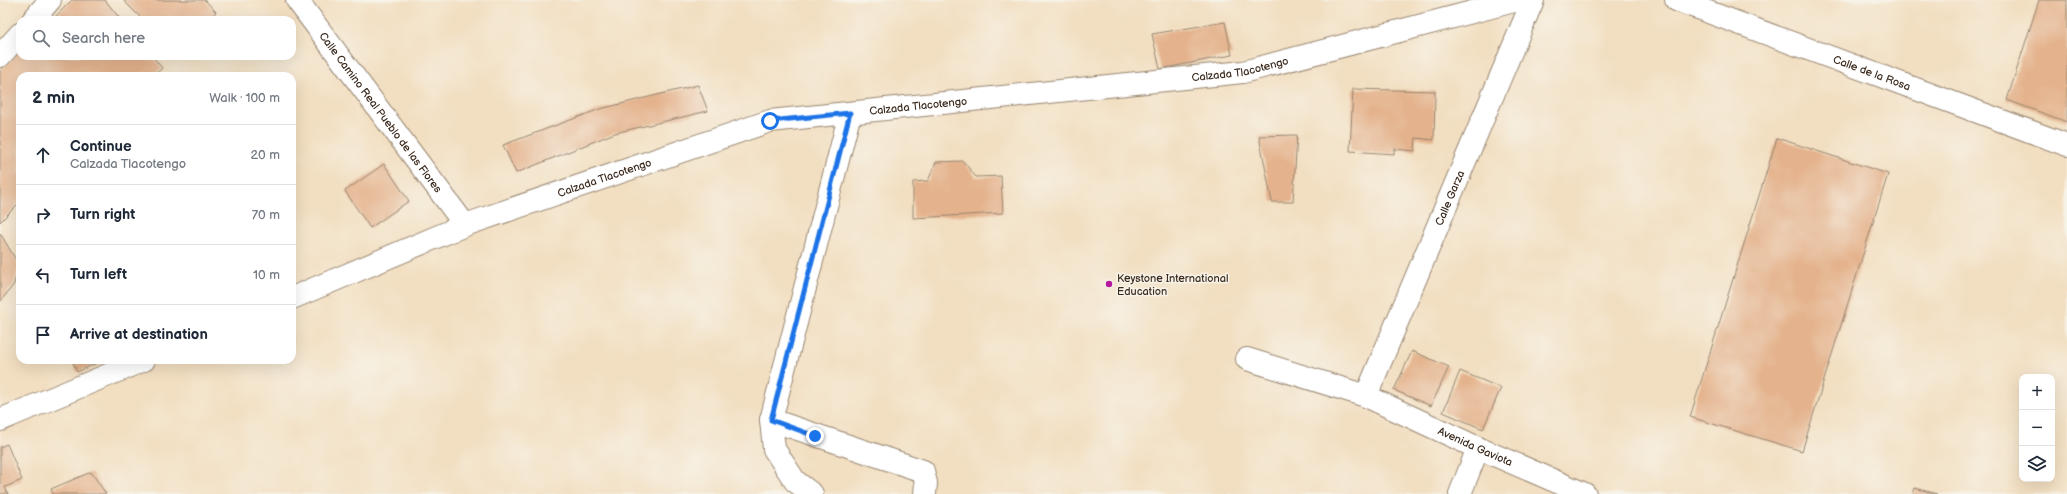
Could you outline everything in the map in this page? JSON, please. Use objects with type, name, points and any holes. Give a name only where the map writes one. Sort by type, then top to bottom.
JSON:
[{"type":"street","points":[[36,16],[50,0]]},
{"type":"street","name":"Calle Camino Real Pueblo de las Flores","points":[[297,0],[465,225]]},
{"type":"street","name":"Calzada Tlacotengo","points":[[296,296],[465,225],[770,121],[1243,72],[1518,0]]},
{"type":"street","name":"Calle Garza","points":[[1366,396],[1533,0]]},
{"type":"street","name":"Calle de la Rosa","points":[[1676,0],[2067,145]]},
{"type":"street","points":[[0,56],[16,38]]},
{"type":"street","points":[[812,494],[795,481],[774,449],[771,420],[850,113]]},
{"type":"street","name":"Avenida Gaviota","points":[[1247,359],[1366,396],[1478,448],[1585,494]]},
{"type":"street","points":[[0,420],[134,364]]},
{"type":"street","points":[[771,420],[923,471],[926,483],[924,494]]},
{"type":"street","points":[[1460,494],[1478,448]]},
{"type":"building","points":[[72,0],[105,0],[118,16],[56,16]]},
{"type":"building","points":[[123,0],[205,0],[216,12],[212,16],[139,16]]},
{"type":"building","points":[[2039,0],[2067,0],[2067,122],[2007,100]]},
{"type":"building","points":[[1225,22],[1232,55],[1160,69],[1152,34]]},
{"type":"building","points":[[16,55],[16,60],[155,60],[162,68],[158,72],[16,72],[16,206],[0,222],[0,71]]},
{"type":"building","points":[[698,85],[708,111],[615,133],[516,173],[503,145],[600,109]]},
{"type":"building","points":[[1353,89],[1435,91],[1434,140],[1416,138],[1415,151],[1394,149],[1394,154],[1350,151]]},
{"type":"building","points":[[1297,135],[1293,202],[1272,202],[1259,136]]},
{"type":"building","points":[[1777,138],[1888,174],[1802,451],[1690,417]]},
{"type":"building","points":[[963,161],[976,177],[1001,176],[1003,213],[913,218],[913,182],[928,181],[936,162]]},
{"type":"building","points":[[384,164],[409,201],[370,228],[345,191]]},
{"type":"building","points":[[0,233],[16,260],[16,276],[14,284],[0,302]]},
{"type":"building","points":[[1412,351],[1449,367],[1431,406],[1394,390]]},
{"type":"building","points":[[74,364],[95,364],[77,372]]},
{"type":"building","points":[[1460,371],[1501,388],[1483,429],[1443,412]]},
{"type":"building","points":[[7,444],[22,480],[5,487],[8,494],[0,494],[0,447]]},
{"type":"building","points":[[91,472],[106,494],[53,494],[51,489]]},
{"type":"building","points":[[1915,488],[1937,494],[1913,494]]},
{"type":"place","name":"Keystone International Education","points":[[1109,284]]},
{"type":"route","points":[[770,121],[850,113],[771,420],[815,436]]}]
